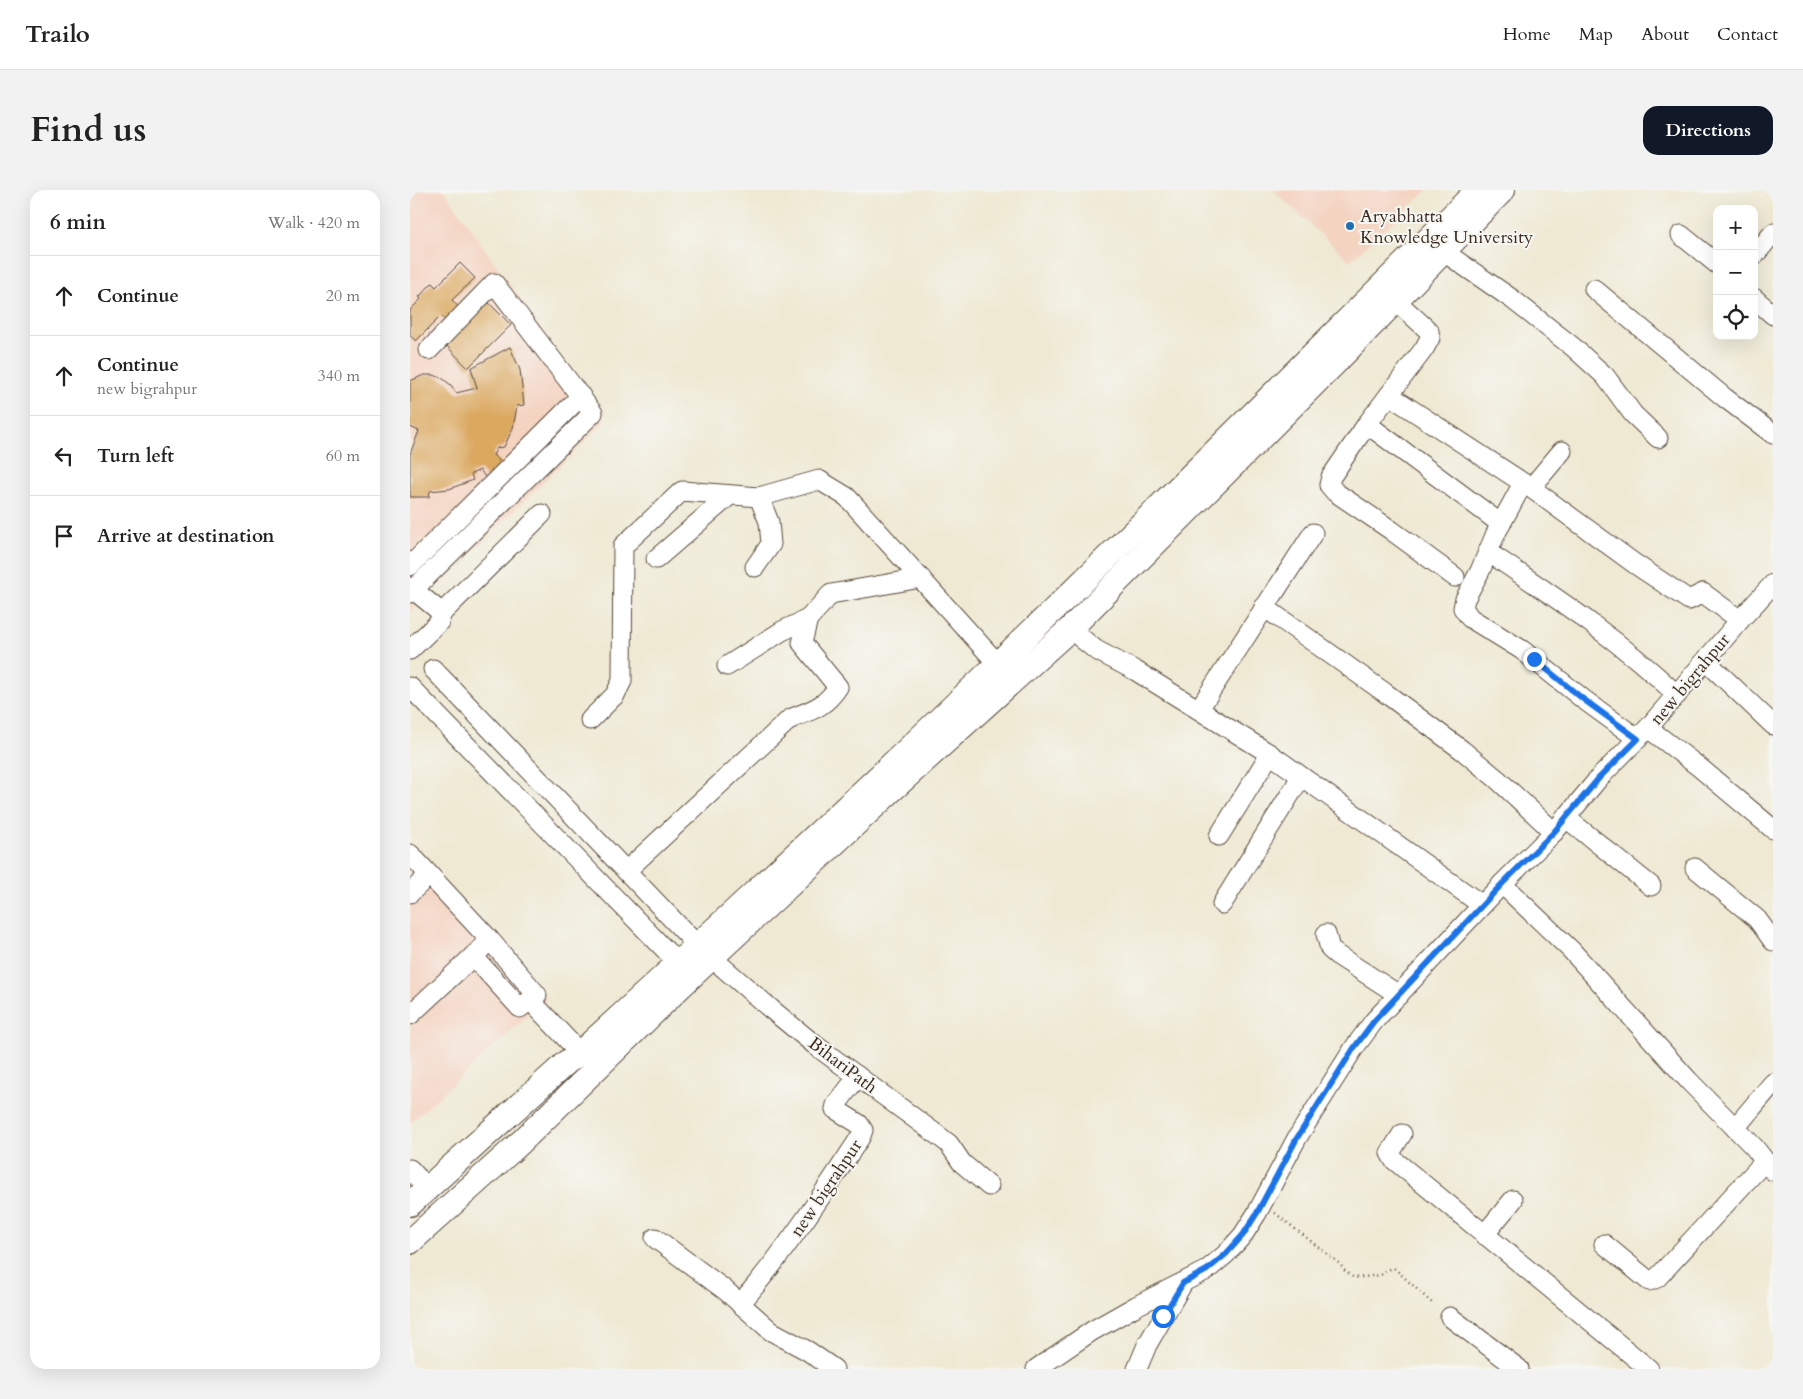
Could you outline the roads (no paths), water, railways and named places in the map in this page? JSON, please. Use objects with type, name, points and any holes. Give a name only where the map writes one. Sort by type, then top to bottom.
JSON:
[{"type":"main road","points":[[410,1242],[521,1142],[680,987],[704,952],[1005,672],[1097,568],[1396,301],[1478,190]]},
{"type":"main road","points":[[1005,672],[1070,629],[1114,585],[1277,406],[1436,245],[1503,190]]},
{"type":"main road","points":[[1097,568],[1114,585]]},
{"type":"main road","points":[[418,1196],[580,1053],[678,963],[704,952]]},
{"type":"street","points":[[1758,251],[1773,233]]},
{"type":"street","points":[[1681,235],[1713,261]]},
{"type":"street","points":[[1436,245],[1500,290],[1573,347],[1605,376],[1633,414],[1658,438]]},
{"type":"street","points":[[429,350],[494,283],[593,413],[411,590],[442,613]]},
{"type":"street","points":[[1594,289],[1725,398],[1773,434]]},
{"type":"street","points":[[1396,301],[1429,331],[1430,338],[1424,349],[1367,424],[1331,477],[1329,485],[1335,492],[1392,530],[1455,577]]},
{"type":"street","points":[[1758,302],[1773,315]]},
{"type":"street","points":[[1389,395],[1527,486],[1635,564],[1689,600],[1703,593],[1740,620]]},
{"type":"street","points":[[410,566],[581,396]]},
{"type":"street","points":[[1367,424],[1501,524]]},
{"type":"street","points":[[1562,451],[1527,486],[1501,524],[1465,599],[1463,608],[1466,614],[1522,650],[1583,699],[1699,767],[1773,829]]},
{"type":"street","points":[[590,720],[615,695],[622,681],[623,546],[682,491],[760,497],[819,480],[847,497],[1005,672]]},
{"type":"street","points":[[656,559],[730,495]]},
{"type":"street","points":[[755,567],[771,544],[769,522],[760,497]]},
{"type":"street","points":[[410,650],[439,622],[442,613],[542,514]]},
{"type":"street","points":[[1199,709],[1313,533]]},
{"type":"street","points":[[1488,552],[1615,642],[1655,674],[1677,695]]},
{"type":"street","points":[[728,666],[782,631],[808,619],[831,594],[921,578]]},
{"type":"street","name":"new bigrahpur","points":[[1036,1369],[1092,1331],[1207,1270],[1226,1254],[1243,1235],[1297,1138],[1354,1048],[1374,1021],[1643,733],[1740,620],[1771,592]]},
{"type":"street","points":[[1264,607],[1384,692],[1559,825],[1651,886]]},
{"type":"street","points":[[626,871],[790,719],[818,708],[830,698],[838,687],[802,643],[808,619]]},
{"type":"street","points":[[1070,629],[1096,650],[1136,671],[1270,754],[1482,905]]},
{"type":"street","points":[[1706,661],[1773,725]]},
{"type":"street","name":"BihariPath","points":[[432,669],[704,952],[815,1045],[945,1140],[962,1163],[989,1186]]},
{"type":"street","points":[[410,687],[678,963]]},
{"type":"street","points":[[1219,836],[1270,754]]},
{"type":"street","points":[[1222,904],[1301,777]]},
{"type":"street","points":[[410,854],[490,940],[536,995],[520,1008],[473,956]]},
{"type":"street","points":[[1695,868],[1757,919],[1773,940]]},
{"type":"street","points":[[410,892],[429,875]]},
{"type":"street","points":[[1502,884],[1571,950],[1689,1081],[1736,1128],[1769,1166],[1657,1278],[1649,1281],[1604,1244]]},
{"type":"street","points":[[1326,934],[1330,949],[1337,955],[1399,995]]},
{"type":"street","points":[[414,1004],[490,940]]},
{"type":"street","points":[[530,1000],[580,1053]]},
{"type":"street","name":"new bigrahpur","points":[[740,1304],[766,1274],[816,1206],[861,1136],[863,1130],[859,1124],[835,1110],[836,1105],[858,1076]]},
{"type":"street","points":[[1736,1128],[1773,1083]]},
{"type":"street","points":[[1402,1134],[1390,1153],[1394,1160],[1649,1369]]},
{"type":"street","points":[[410,1169],[418,1196]]},
{"type":"street","points":[[1484,1234],[1513,1200]]},
{"type":"street","points":[[655,1238],[725,1290],[772,1331],[808,1351],[834,1369]]},
{"type":"street","points":[[1137,1369],[1147,1345],[1183,1283]]},
{"type":"street","points":[[1450,1316],[1519,1369]]},
{"type":"place","name":"Aryabhatta Knowledge University","points":[[1350,226]]}]
